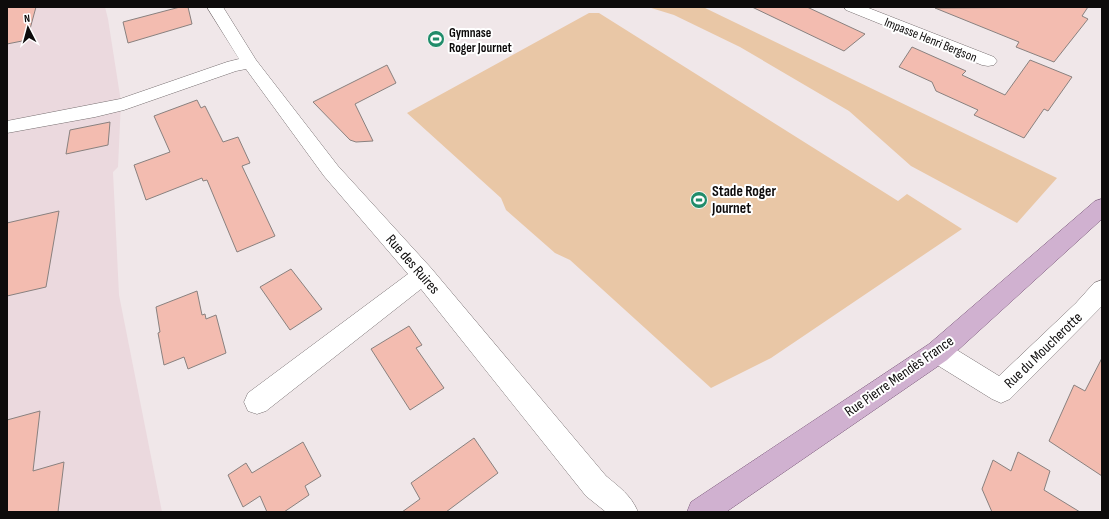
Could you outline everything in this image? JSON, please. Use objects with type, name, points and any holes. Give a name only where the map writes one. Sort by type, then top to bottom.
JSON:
[{"type":"main road","name":"Rue Pierre Mendès France","points":[[701,512],[938,352],[1102,207]]},
{"type":"street","name":"Rue des Ruires","points":[[215,7],[250,63],[331,171],[423,275],[596,486],[618,504],[624,512]]},
{"type":"street","name":"Impasse Henri Bergson","points":[[852,7],[988,61]]},
{"type":"street","points":[[7,127],[95,111],[124,104],[233,66],[250,63]]},
{"type":"street","points":[[257,402],[423,275]]},
{"type":"street","name":"Rue du Moucherotte","points":[[938,352],[1001,391],[1084,310],[1102,290]]},
{"type":"shaded area","points":[[7,7],[105,7],[121,102],[118,167],[113,172],[119,295],[162,512],[7,512]]},
{"type":"shaded area","points":[[648,7],[703,7],[1057,178],[1017,223],[911,166],[849,111],[740,47],[674,15]]},
{"type":"shaded area","name":"Stade Roger Journet","points":[[589,13],[599,13],[898,201],[907,194],[962,229],[771,358],[711,388],[570,260],[555,253],[506,210],[501,198],[407,113]]},
{"type":"building","points":[[7,7],[36,7],[27,40],[7,44]]},
{"type":"building","points":[[180,7],[188,7],[192,24],[128,43],[123,22]]},
{"type":"building","points":[[752,7],[807,7],[865,34],[844,51]]},
{"type":"building","points":[[1088,7],[1082,16],[1088,19],[1054,62],[1016,47],[1019,42],[935,8]]},
{"type":"building","points":[[912,47],[966,71],[962,75],[1005,95],[1030,60],[1072,77],[1048,111],[1044,109],[1024,138],[974,115],[978,110],[936,91],[932,82],[899,67]]},
{"type":"building","points":[[387,65],[396,83],[355,104],[373,141],[356,142],[350,140],[313,102]]},
{"type":"building","points":[[197,100],[201,108],[205,106],[223,142],[238,137],[250,163],[242,166],[275,236],[237,252],[207,180],[203,181],[202,178],[146,200],[134,165],[170,152],[154,116]]},
{"type":"building","points":[[110,122],[108,145],[66,154],[70,130]]},
{"type":"building","points":[[59,211],[46,287],[7,296],[7,223]]},
{"type":"building","points":[[291,269],[322,309],[290,330],[260,287]]},
{"type":"building","points":[[197,291],[202,315],[205,314],[206,319],[216,315],[226,353],[188,369],[184,357],[164,365],[158,333],[160,332],[156,307]]},
{"type":"building","points":[[409,326],[422,345],[416,348],[444,388],[410,410],[371,349]]},
{"type":"building","points":[[1102,358],[1102,476],[1049,441],[1074,385],[1085,391]]},
{"type":"building","points":[[40,411],[33,471],[64,462],[58,512],[7,512],[7,420]]},
{"type":"building","points":[[474,438],[498,473],[446,512],[402,512],[420,499],[411,483]]},
{"type":"building","points":[[303,442],[321,476],[305,486],[309,495],[284,512],[267,512],[260,496],[243,507],[228,475],[246,463],[252,473]]},
{"type":"building","points":[[1018,452],[1050,471],[1044,490],[1080,512],[992,512],[982,489],[993,460],[1011,471]]},
{"type":"place","name":"Gymnase Roger Journet","points":[[436,39]]},
{"type":"place","name":"Stade Roger Journet","points":[[699,200]]}]
